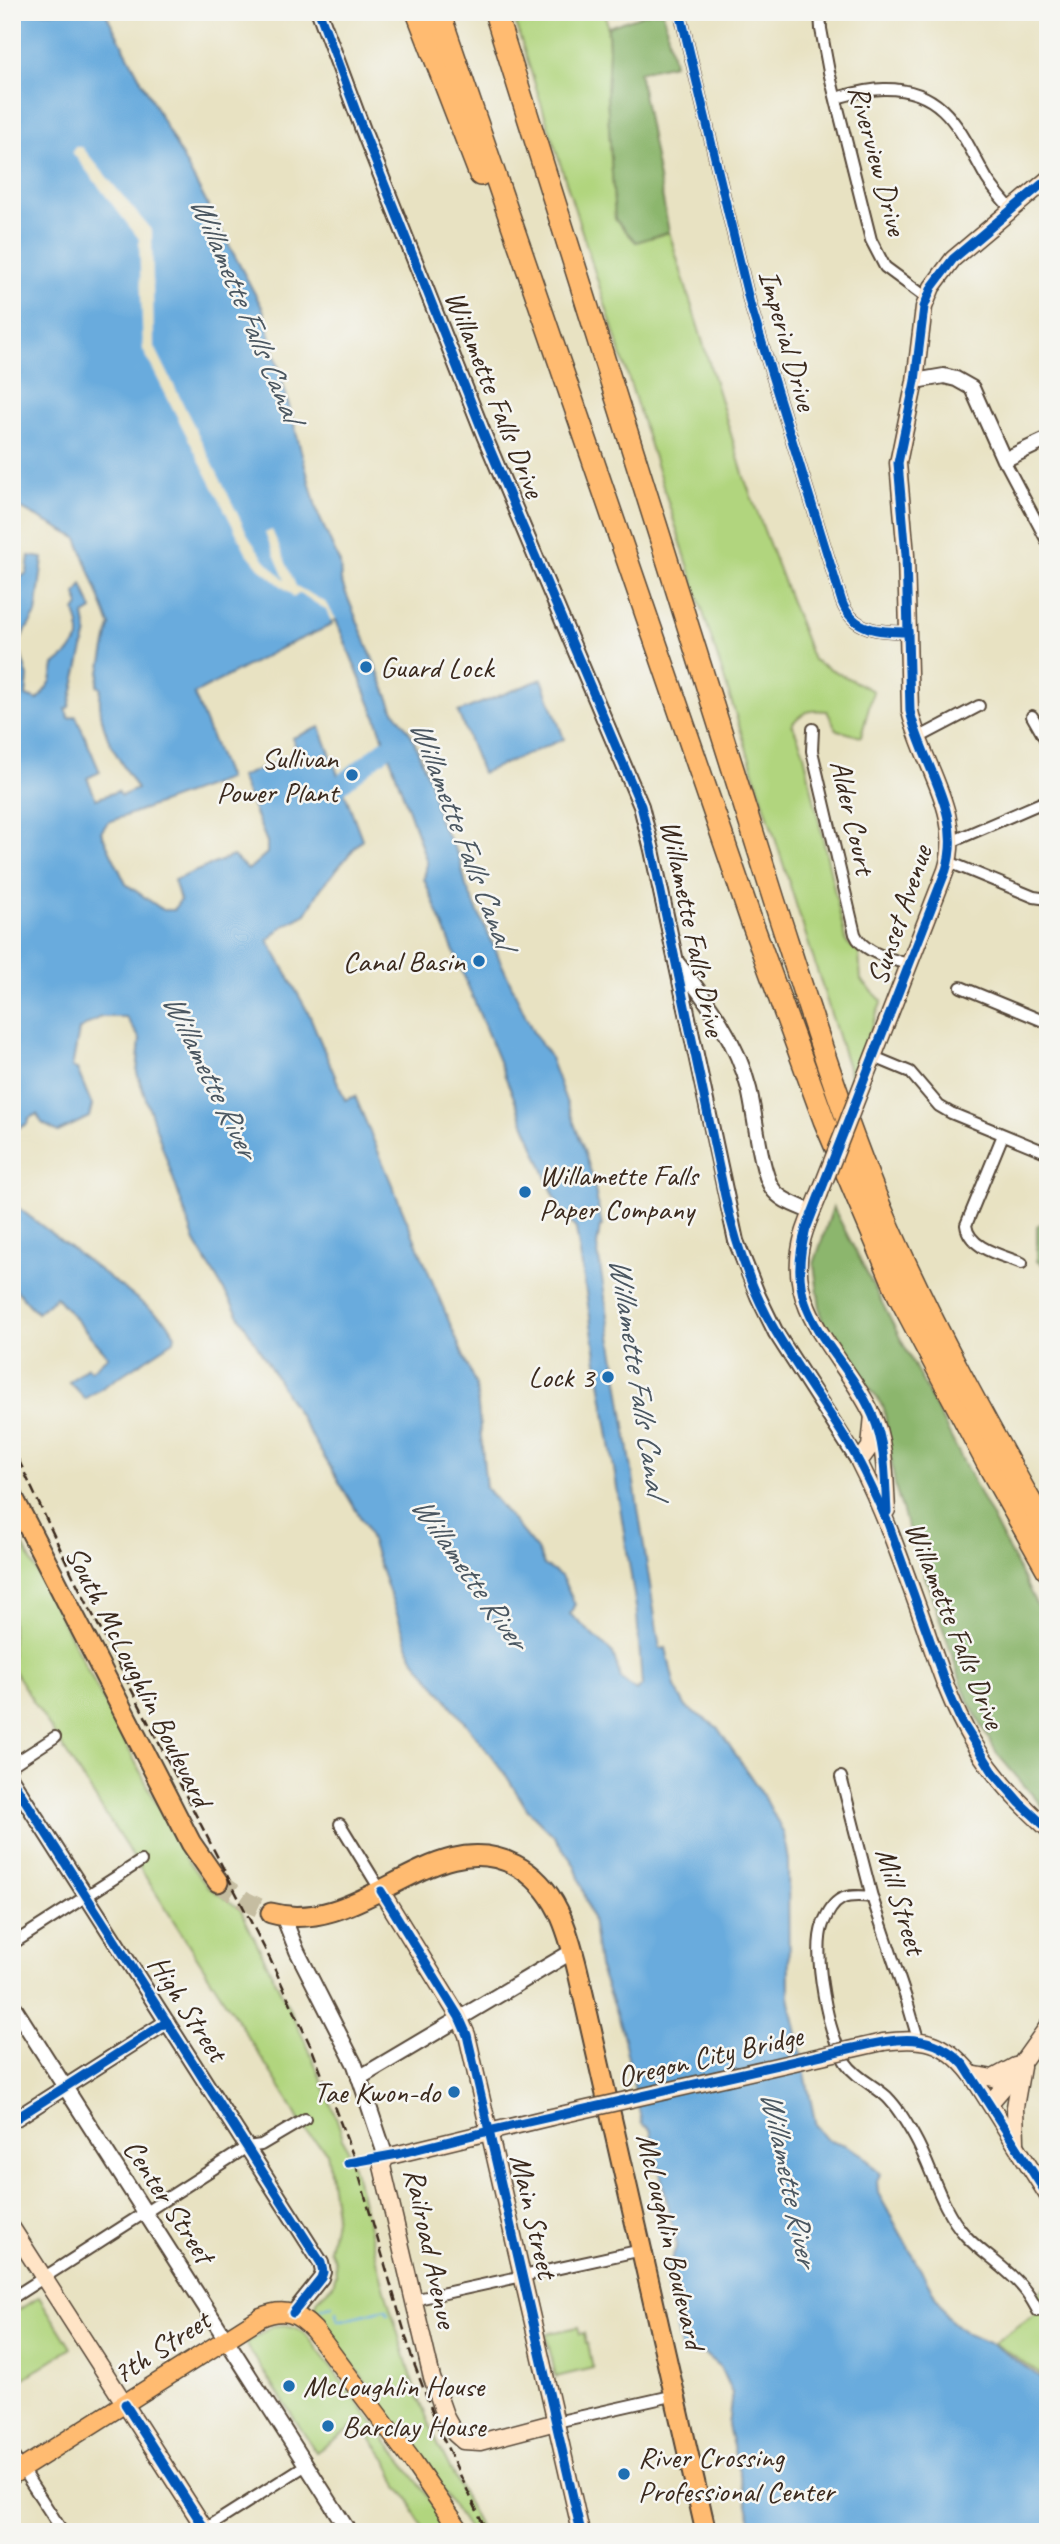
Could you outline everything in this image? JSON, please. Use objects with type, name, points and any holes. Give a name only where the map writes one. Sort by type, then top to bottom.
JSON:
[{"type":"highway","points":[[417,12],[572,400]]},
{"type":"highway","points":[[439,12],[786,1019],[850,1185],[900,1296],[980,1450],[1042,1540],[1048,1576]]},
{"type":"highway","points":[[495,12],[778,912],[853,1137],[881,1208],[946,1348],[1042,1540],[1048,1571]]},
{"type":"highway","name":"South McLoughlin Boulevard","points":[[12,1495],[191,1843],[218,1882]]},
{"type":"highway","name":"McLoughlin Boulevard","points":[[277,1914],[320,1915],[346,1908],[431,1866],[475,1855],[506,1861],[526,1871],[549,1894],[564,1922],[573,1951],[706,2532]]},
{"type":"main road","name":"Sunset Avenue","points":[[888,1523],[881,1445],[873,1415],[859,1389],[812,1319],[803,1301],[798,1266],[801,1245],[812,1212],[949,862],[949,818],[910,711],[906,555],[898,474],[899,451],[915,381],[920,325],[927,298],[947,265],[1048,179]]},
{"type":"main road","points":[[859,1462],[870,1447],[873,1415]]},
{"type":"main road","name":"Willamette Falls Drive","points":[[859,1462],[888,1523],[961,1721],[993,1772],[1016,1799],[1048,1829]]},
{"type":"main road","name":"Main Street","points":[[381,1891],[459,2017],[467,2035],[581,2532]]},
{"type":"main road","points":[[989,2103],[1048,2026]]},
{"type":"main road","points":[[918,2039],[945,2048],[956,2056],[971,2074],[1048,2196]]},
{"type":"main road","name":"Oregon City Bridge","points":[[489,2131],[883,2042],[918,2039]]},
{"type":"main road","points":[[971,2074],[993,2078],[1027,2056]]},
{"type":"main road","points":[[1016,2144],[1015,2107],[1027,2056]]},
{"type":"main road","points":[[386,2157],[489,2131]]},
{"type":"main road","name":"Railroad Avenue","points":[[386,2157],[382,2174],[438,2399],[460,2440],[467,2443],[480,2442],[556,2422]]},
{"type":"main road","points":[[12,2228],[204,2531]]},
{"type":"main road","name":"7th Street","points":[[15,2466],[125,2404],[268,2314],[280,2311],[293,2313]]},
{"type":"main road","points":[[293,2313],[302,2318],[319,2336],[413,2462],[461,2532]]},
{"type":"street","name":"Willamette Falls Drive","points":[[319,12],[484,435],[634,786],[650,840],[725,1196],[739,1248],[776,1333],[859,1462]]},
{"type":"street","name":"Imperial Drive","points":[[680,12],[750,304],[842,602],[848,616],[859,625],[882,631],[908,632]]},
{"type":"street","name":"Riverview Drive","points":[[820,12],[823,45],[876,252],[891,272],[927,298]]},
{"type":"street","points":[[836,98],[881,89],[905,91],[926,97],[943,109],[958,125],[991,186],[1011,209]]},
{"type":"street","points":[[915,381],[944,376],[972,388],[1004,460],[1048,543]]},
{"type":"street","points":[[1004,460],[1048,439]]},
{"type":"street","points":[[918,738],[979,706]]},
{"type":"street","points":[[1032,716],[1048,744]]},
{"type":"street","name":"Alder Court","points":[[813,729],[812,751],[855,934],[865,947],[909,965]]},
{"type":"street","points":[[951,842],[1048,800]]},
{"type":"street","points":[[949,862],[1034,897],[1048,899]]},
{"type":"street","points":[[675,960],[716,1015],[736,1051],[748,1088],[769,1184],[782,1198],[812,1212]]},
{"type":"street","points":[[961,987],[1048,1023]]},
{"type":"street","points":[[874,1057],[910,1073],[939,1106],[1048,1153]]},
{"type":"street","points":[[1003,1135],[966,1225],[975,1243],[1022,1263]]},
{"type":"street","points":[[12,1765],[55,1737]]},
{"type":"street","name":"Mill Street","points":[[841,1777],[872,1897],[908,2001],[918,2039]]},
{"type":"street","name":"High Street","points":[[12,1780],[321,2263],[321,2278],[293,2313]]},
{"type":"street","name":"Main Street","points":[[340,1824],[381,1891]]},
{"type":"street","points":[[12,1944],[141,1861]]},
{"type":"street","points":[[872,1897],[850,1895],[835,1902],[819,1935],[818,1960],[835,2043],[851,2069],[886,2096],[899,2110],[915,2138],[950,2216],[965,2235],[1025,2289],[1038,2311]]},
{"type":"street","name":"Railroad Avenue","points":[[277,1914],[355,2065],[386,2157]]},
{"type":"street","points":[[359,2078],[573,1951]]},
{"type":"street","name":"Center Street","points":[[12,2004],[349,2532]]},
{"type":"street","points":[[12,2121],[167,2022]]},
{"type":"street","points":[[1027,2056],[1048,2055]]},
{"type":"street","points":[[12,2298],[247,2147],[261,2145],[305,2119]]},
{"type":"street","points":[[414,2300],[643,2250]]},
{"type":"street","points":[[556,2422],[675,2392]]},
{"type":"street","points":[[204,2531],[306,2465]]},
{"type":"street","points":[[15,2466],[63,2532]]},
{"type":"green space","points":[[512,12],[606,12],[609,50],[607,97],[615,219],[636,242],[669,232],[745,480],[813,660],[873,691],[861,737],[837,730],[827,711],[807,712],[792,724],[803,750],[846,942],[859,953],[861,980],[882,1001],[851,1077]]},
{"type":"green space","points":[[651,12],[663,12],[674,64],[639,72],[669,232],[636,242],[615,219],[607,97],[608,27]]},
{"type":"green space","points":[[833,1207],[1048,1627],[1048,1813],[998,1755],[968,1701],[895,1486],[884,1408],[822,1322],[814,1264]]},
{"type":"green space","points":[[1048,1219],[1048,1268],[1037,1261],[1037,1226]]},
{"type":"green space","points":[[12,1524],[184,1856],[207,1886],[240,1909],[307,2045],[357,2179],[382,2280],[414,2387],[439,2446],[482,2532],[470,2532],[333,2337],[315,2318],[318,2299],[333,2285],[336,2274],[335,2260],[329,2249],[336,2215],[327,2152],[300,2122],[12,1668]]},
{"type":"green space","points":[[1048,2286],[1048,2379],[994,2343],[1039,2311],[1031,2297]]},
{"type":"green space","points":[[39,2297],[71,2348],[12,2386],[12,2314]]},
{"type":"green space","points":[[284,2325],[305,2333],[425,2492],[451,2532],[426,2532],[414,2513],[411,2501],[399,2489],[387,2460],[359,2423],[316,2452],[246,2344],[272,2326]]},
{"type":"green space","points":[[578,2327],[580,2334],[584,2333],[593,2368],[556,2377],[546,2334]]},
{"type":"water","points":[[12,12],[105,12],[263,309],[318,514],[340,563],[341,581],[393,709],[412,736],[430,782],[439,821],[459,856],[466,886],[533,1032],[549,1055],[584,1150],[602,1226],[597,1246],[660,1649],[666,1648],[675,1687],[686,1707],[717,1727],[765,1798],[784,1834],[788,1861],[789,1996],[816,2126],[826,2139],[863,2155],[880,2174],[877,2181],[878,2193],[947,2317],[967,2334],[994,2345],[1041,2378],[1048,2387],[1048,2532],[760,2532],[751,2521],[728,2426],[732,2393],[720,2367],[704,2354],[681,2353],[663,2280],[677,2245],[650,2129],[642,2124],[622,2030],[599,1966],[592,1918],[575,1866],[554,1836],[527,1809],[504,1772],[412,1656],[366,1527],[195,1242],[137,1073],[140,1039],[126,1017],[100,1017],[79,1030],[72,1068],[77,1069],[92,1105],[89,1117],[58,1132],[42,1123],[37,1114],[29,1118],[27,1124],[12,1131],[12,583],[27,573],[29,556],[43,558],[36,614],[21,638],[19,648],[28,677],[26,696],[38,700],[51,681],[54,665],[70,652],[79,639],[75,611],[79,605],[76,594],[82,584],[92,610],[84,615],[87,632],[69,707],[65,709],[69,718],[76,716],[100,772],[87,778],[96,799],[118,791],[121,796],[137,789],[110,741],[101,715],[101,688],[97,686],[110,625],[77,538],[12,504]],"holes":[[[336,620],[375,715],[427,862],[424,879],[558,1205],[576,1229],[637,1614],[642,1686],[636,1691],[621,1679],[613,1653],[570,1614],[575,1604],[561,1576],[544,1565],[537,1550],[486,1488],[476,1386],[355,1096],[345,1100],[309,1014],[268,940],[282,927],[306,914],[321,888],[362,839],[320,727],[292,738],[298,753],[240,777],[267,842],[267,853],[248,870],[233,856],[174,880],[180,900],[174,910],[163,910],[126,884],[101,832],[108,822],[228,779],[194,694],[283,647],[332,625],[331,621]]]},
{"type":"water","points":[[542,679],[564,739],[482,773],[458,712]]},
{"type":"water","points":[[12,1203],[167,1322],[175,1335],[174,1341],[85,1399],[69,1382],[87,1367],[91,1371],[108,1356],[56,1297],[37,1313],[12,1285]]},
{"type":"pier","points":[[75,147],[82,147],[152,231],[154,345],[250,539],[265,560],[285,580],[265,533],[272,530],[296,586],[325,602],[336,619],[331,621],[326,610],[300,593],[293,598],[259,568],[246,552],[143,350],[139,239],[72,152]]},
{"type":"pier","points":[[663,2271],[682,2357],[678,2354],[660,2281]]},
{"type":"waterway","name":"Willamette Falls Canal","points":[[328,801],[339,786],[395,741]]},
{"type":"waterway","points":[[321,2308],[332,2306]]},
{"type":"waterway","points":[[337,2312],[338,2321],[386,2309],[388,2314]]},
{"type":"tunnel","points":[[218,1882],[247,1902],[271,1913]]},
{"type":"railway","points":[[12,1446],[73,1576],[270,1959],[312,2049],[354,2158],[413,2361],[440,2432],[487,2532]]},
{"type":"cycle path","points":[[319,12],[484,435],[641,806],[725,1196],[747,1272],[776,1333],[840,1430],[870,1484],[888,1523],[961,1721],[993,1772],[1048,1829]]},
{"type":"cycle path","points":[[680,12],[750,304],[842,602],[847,612],[860,624],[878,630],[908,632]]},
{"type":"cycle path","points":[[887,1512],[884,1463],[877,1427],[860,1391],[807,1309],[801,1286],[800,1260],[806,1229],[946,870],[950,849],[946,809],[910,711],[906,555],[898,463],[915,381],[924,307],[932,287],[953,259],[1048,179]]},
{"type":"cycle path","points":[[12,1780],[321,2263],[321,2278],[293,2313]]},
{"type":"cycle path","points":[[381,1891],[459,2017],[467,2035],[581,2532]]},
{"type":"cycle path","points":[[12,2121],[167,2022]]},
{"type":"cycle path","points":[[348,2163],[398,2154],[839,2051],[905,2040],[935,2045],[964,2065],[1048,2196]]},
{"type":"cycle path","points":[[125,2404],[207,2532]]},
{"type":"place","name":"Guard Lock","points":[[366,667]]},
{"type":"place","name":"Sullivan Power Plant","points":[[352,775]]},
{"type":"place","name":"Canal Basin","points":[[479,961]]},
{"type":"place","name":"Willamette Falls Paper Company","points":[[525,1192]]},
{"type":"place","name":"Lock 3","points":[[608,1377]]},
{"type":"place","name":"Tae Kwon-do","points":[[454,2092]]},
{"type":"place","name":"McLoughlin House","points":[[289,2386]]},
{"type":"place","name":"Barclay House","points":[[328,2426]]},
{"type":"place","name":"River Crossing Professional Center","points":[[624,2474]]},
{"type":"water label","name":"Willamette River","points":[[211,1075]]},
{"type":"water label","name":"Willamette River","points":[[470,1572]]},
{"type":"water label","name":"Willamette River","points":[[790,2178]]}]
